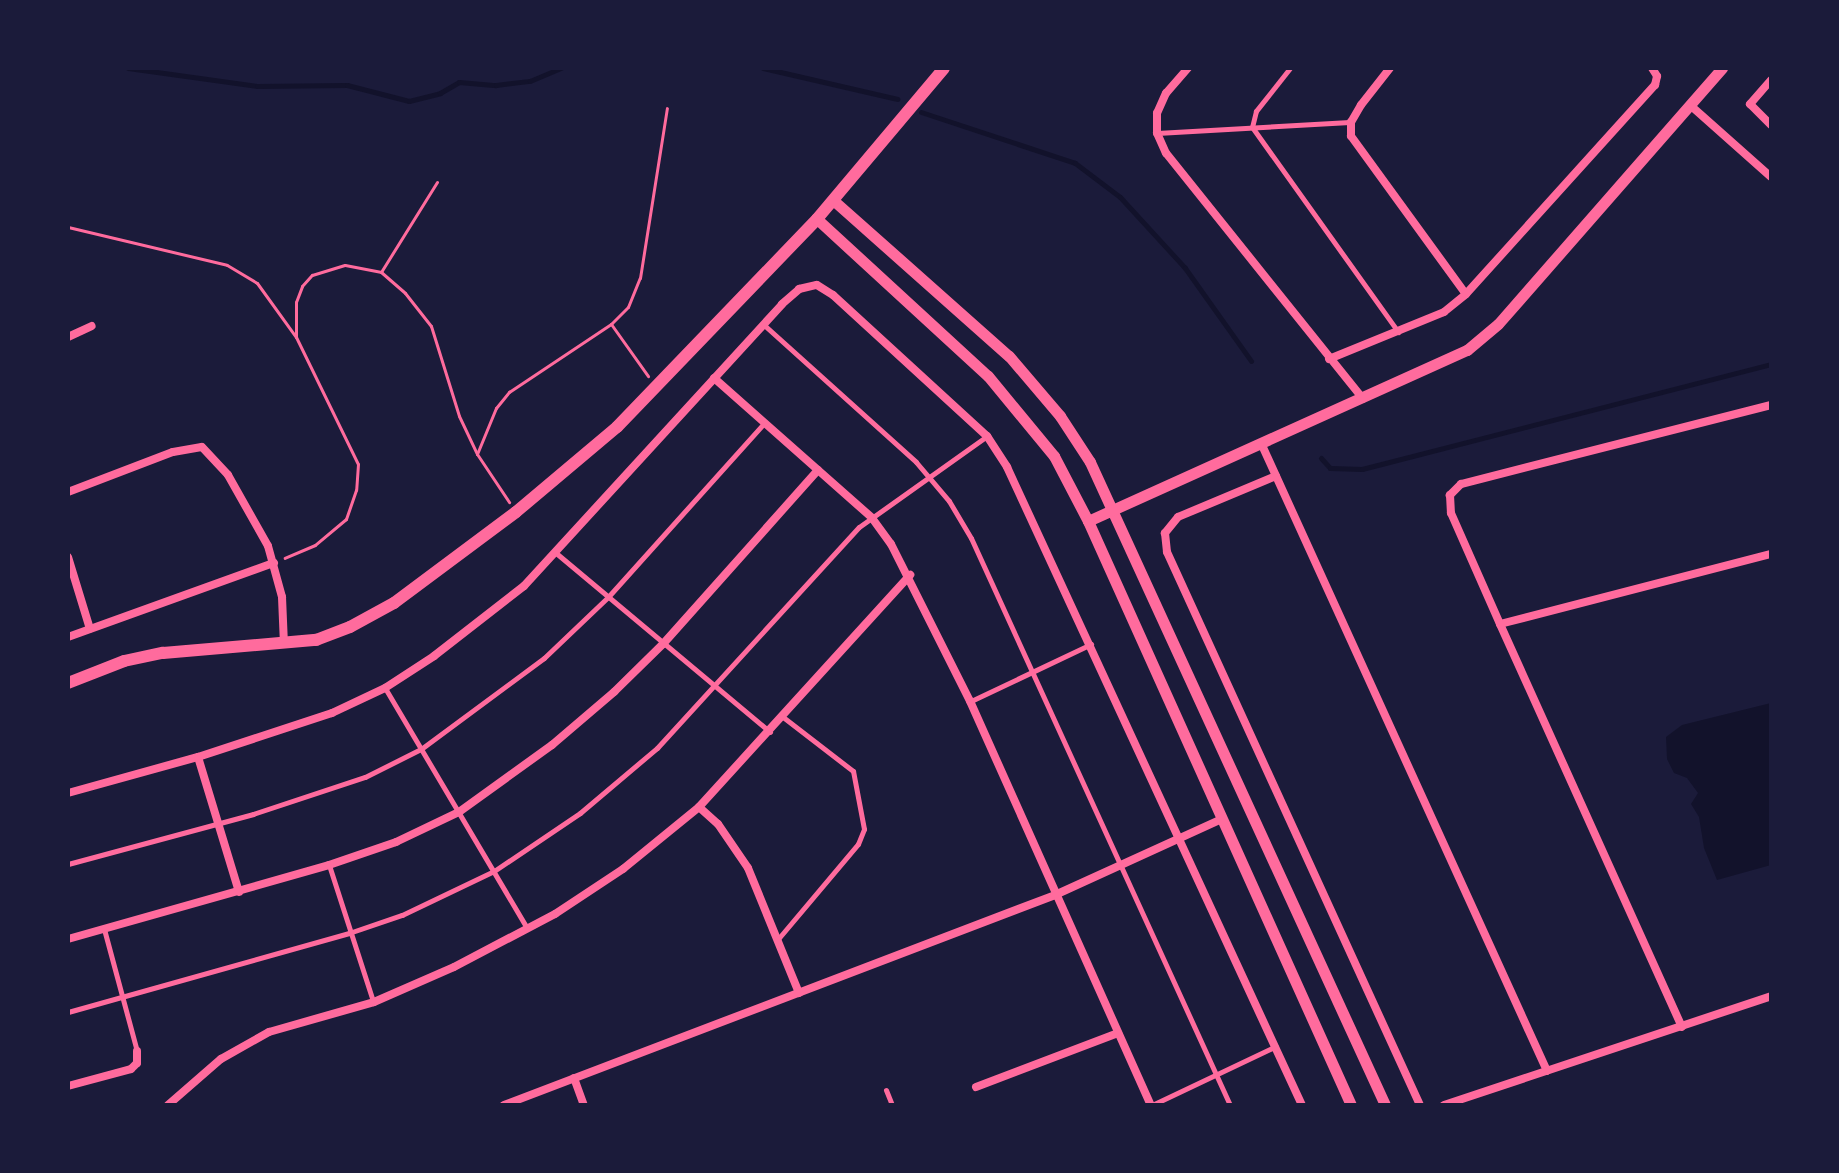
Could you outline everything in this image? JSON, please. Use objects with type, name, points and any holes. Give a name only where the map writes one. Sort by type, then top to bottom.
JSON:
[{"type":"main road","points":[[68,683],[124,661],[163,653],[316,640],[372,616],[516,512],[579,461],[657,388],[817,219],[944,68]]},
{"type":"street","points":[[1188,68],[1166,93],[1157,113],[1157,133],[1176,168],[1363,399]]},
{"type":"street","points":[[1390,68],[1351,122],[1351,136],[1466,294]]},
{"type":"street","points":[[1329,359],[1444,312],[1466,294],[1655,85],[1657,76],[1652,68]]},
{"type":"street","points":[[1088,521],[1450,360],[1483,339],[1722,68]]},
{"type":"street","points":[[1771,80],[1750,104],[1771,125]]},
{"type":"street","points":[[1690,105],[1771,177]]},
{"type":"street","points":[[833,200],[1009,356],[1060,416],[1114,509],[1385,1105]]},
{"type":"street","points":[[817,219],[988,376],[1054,456],[1088,521],[1351,1105]]},
{"type":"street","points":[[68,793],[198,757],[332,713],[385,688],[483,621],[556,553],[763,323],[799,289],[817,285],[833,295],[987,436],[1007,467],[1182,838],[1302,1105]]},
{"type":"street","points":[[68,337],[92,326]]},
{"type":"street","points":[[714,378],[872,518],[910,575],[1152,1105]]},
{"type":"street","points":[[1682,1027],[1451,513],[1450,495],[1461,484],[1771,405]]},
{"type":"street","points":[[1261,443],[1547,1071]]},
{"type":"street","points":[[68,492],[173,452],[202,447],[228,475],[242,497],[274,563],[282,597],[284,645]]},
{"type":"street","points":[[68,939],[329,865],[396,842],[459,812],[552,745],[663,644],[818,470]]},
{"type":"street","points":[[1276,476],[1178,517],[1165,533],[1167,552],[1420,1105]]},
{"type":"street","points":[[1500,624],[1771,554]]},
{"type":"street","points":[[68,557],[90,629]]},
{"type":"street","points":[[68,637],[274,563]]},
{"type":"street","points":[[168,1105],[221,1059],[269,1032],[374,1002],[528,929],[623,869],[699,807],[910,575]]},
{"type":"street","points":[[198,757],[239,892]]},
{"type":"street","points":[[699,807],[718,824],[748,868],[799,993]]},
{"type":"street","points":[[504,1105],[1055,895],[1222,819]]},
{"type":"street","points":[[1444,1105],[1771,996]]},
{"type":"street","points":[[976,1087],[1118,1033]]},
{"type":"street","points":[[68,1086],[131,1069],[137,1063],[137,1051]]},
{"type":"street","points":[[574,1078],[584,1105]]},
{"type":"lane","points":[[1290,68],[1256,111],[1252,127],[1398,333]]},
{"type":"lane","points":[[1157,133],[1351,122]]},
{"type":"lane","points":[[763,323],[931,476],[971,538],[1030,673],[1230,1105]]},
{"type":"lane","points":[[68,864],[365,777],[421,749],[544,658],[608,597],[765,423]]},
{"type":"lane","points":[[68,1012],[349,933],[402,915],[494,871],[580,813],[635,767],[716,687],[859,527],[987,436]]},
{"type":"lane","points":[[556,553],[770,732]]},
{"type":"lane","points":[[970,701],[1091,644]]},
{"type":"lane","points":[[385,688],[528,929]]},
{"type":"lane","points":[[778,939],[858,844],[864,829],[853,771],[783,717]]},
{"type":"lane","points":[[329,865],[374,1002]]},
{"type":"lane","points":[[104,929],[137,1051]]},
{"type":"lane","points":[[1152,1105],[1276,1046]]},
{"type":"lane","points":[[886,1090],[892,1105]]},
{"type":"path","points":[[477,454],[496,408],[509,392],[611,324],[628,307],[640,278],[667,108]]},
{"type":"path","points":[[381,272],[437,182]]},
{"type":"path","points":[[68,227],[227,265],[257,283],[296,337],[348,438],[358,464],[356,490],[346,519],[315,545],[274,563]]},
{"type":"path","points":[[296,337],[296,302],[302,286],[312,275],[345,265],[381,272],[405,293],[431,326],[459,416],[477,454],[516,512]]},
{"type":"path","points":[[611,324],[657,388]]},
{"type":"shaded area","points":[[1771,703],[1771,865],[1717,880],[1704,848],[1699,817],[1691,804],[1698,793],[1687,778],[1674,773],[1667,759],[1666,737],[1682,725]]},
{"type":"waterway","points":[[128,68],[257,86],[347,85],[409,101],[440,93],[459,82],[496,85],[530,81],[561,68]]},
{"type":"waterway","points":[[763,68],[897,99]]},
{"type":"waterway","points":[[921,112],[1075,163],[1120,197],[1185,268],[1251,361]]},
{"type":"waterway","points":[[1321,458],[1330,468],[1362,469],[1771,364]]}]
